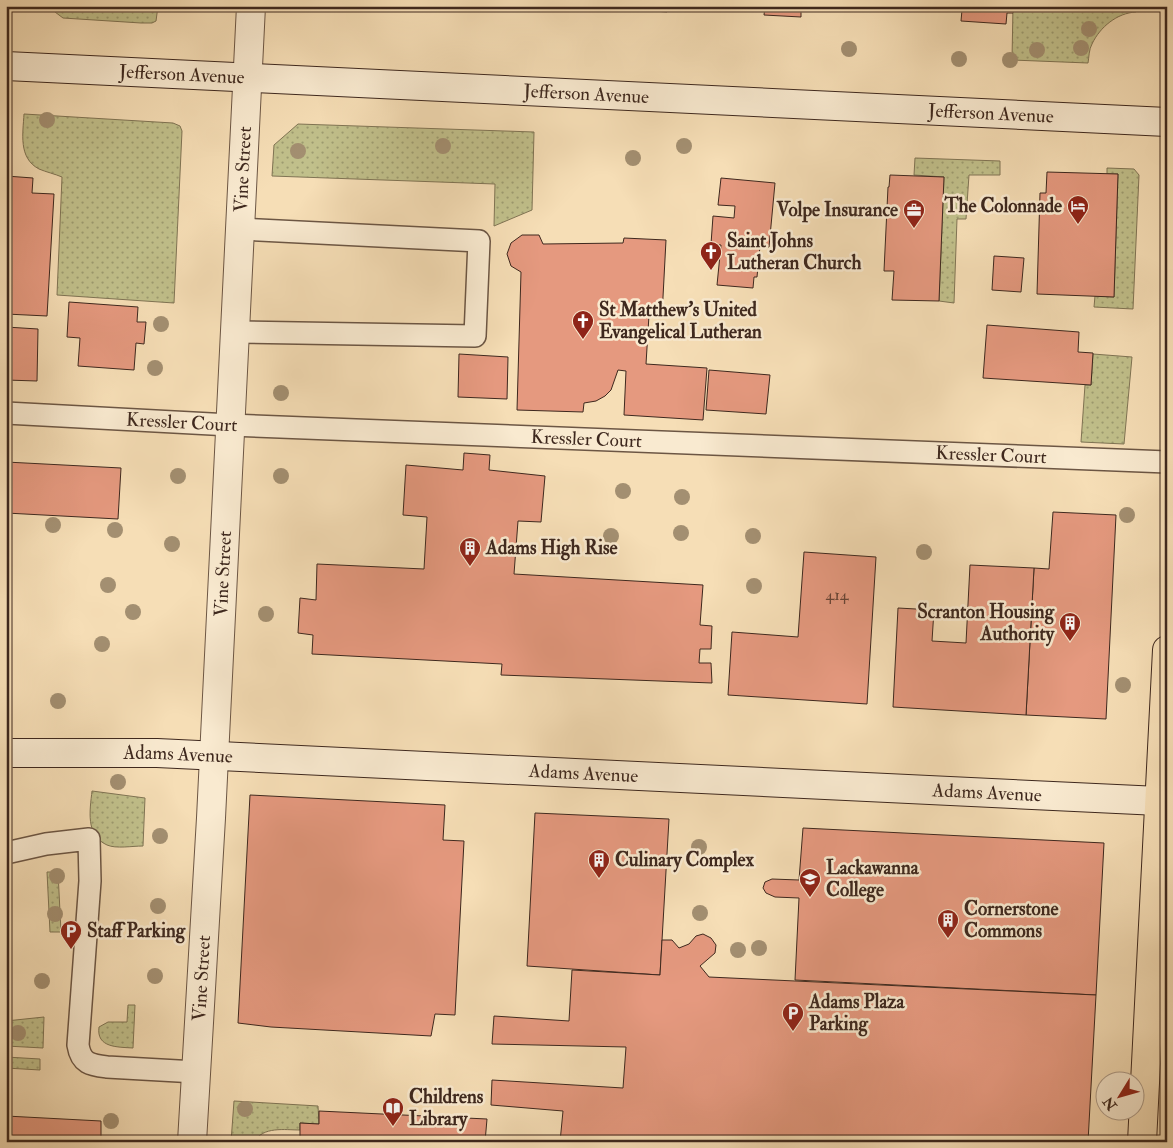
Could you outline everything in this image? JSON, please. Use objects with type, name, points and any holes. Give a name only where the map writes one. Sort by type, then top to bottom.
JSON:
[{"type":"highway","points":[[1142,1142],[1167,650]]},
{"type":"main road","name":"Vine Street","points":[[192,1142],[211,818],[251,6]]},
{"type":"main road","name":"Jefferson Avenue","points":[[6,66],[1167,122]]},
{"type":"main road","name":"Adams Avenue","points":[[6,753],[157,753],[1159,801]]},
{"type":"lane","points":[[234,332],[475,336],[479,241],[240,229]]},
{"type":"lane","name":"Kressler Court","points":[[6,413],[230,425],[1167,462]]},
{"type":"lane","points":[[6,853],[46,844],[90,839],[90,881],[78,1045],[80,1054],[85,1062],[108,1067],[196,1072]]},
{"type":"shaded area","points":[[54,6],[158,6],[156,21],[141,23],[63,18],[55,12]]},
{"type":"shaded area","points":[[1013,6],[1137,6],[1136,12],[1122,15],[1104,27],[1091,46],[1088,63],[1012,60]]},
{"type":"shaded area","points":[[24,114],[173,123],[180,126],[182,131],[174,303],[57,295],[62,177],[39,169],[28,158],[23,145]]},
{"type":"shaded area","points":[[298,124],[534,132],[532,210],[494,226],[495,184],[272,176],[274,145]]},
{"type":"shaded area","points":[[915,158],[1000,161],[1000,175],[969,175],[966,219],[957,219],[954,303],[939,301],[944,177],[914,175]]},
{"type":"shaded area","points":[[1107,168],[1134,169],[1139,175],[1133,309],[1094,307],[1095,296],[1114,297],[1118,174],[1107,174]]},
{"type":"shaded area","points":[[1093,354],[1132,357],[1124,444],[1081,442],[1085,385],[1091,385]]},
{"type":"shaded area","points":[[92,791],[145,798],[143,846],[115,847],[100,841],[92,829],[90,821]]},
{"type":"shaded area","points":[[47,872],[58,872],[61,932],[50,932]]},
{"type":"shaded area","points":[[128,1005],[135,1005],[133,1048],[104,1043],[99,1034],[99,1027],[108,1022],[127,1022]]},
{"type":"shaded area","points":[[44,1017],[43,1048],[6,1046],[6,1021]]},
{"type":"shaded area","points":[[6,1057],[40,1059],[40,1070],[6,1068]]},
{"type":"shaded area","points":[[234,1101],[318,1106],[319,1124],[300,1123],[300,1130],[269,1131],[263,1133],[254,1142],[231,1142]]},
{"type":"building","points":[[521,6],[540,6],[540,10],[521,9]]},
{"type":"building","points":[[629,6],[668,6],[667,12],[629,9]]},
{"type":"building","points":[[765,6],[801,6],[801,17],[764,15]]},
{"type":"building","points":[[959,6],[1013,6],[1013,13],[1007,13],[1006,24],[961,21],[962,10],[958,10]]},
{"type":"building","name":"The Colonnade","points":[[1047,172],[1118,174],[1114,297],[1037,294],[1040,193],[1046,193]]},
{"type":"building","name":"Volpe Insurance","points":[[890,175],[944,177],[939,301],[892,300],[894,271],[884,271]]},
{"type":"building","points":[[6,176],[33,178],[32,193],[54,194],[47,316],[6,314]]},
{"type":"building","points":[[721,178],[775,183],[769,247],[760,246],[757,277],[754,277],[753,288],[717,285],[721,245],[711,244],[713,216],[734,218],[735,206],[718,205]]},
{"type":"building","name":"St Matthew's United Evangelical Lutheran","points":[[522,235],[539,235],[543,244],[623,243],[624,238],[666,240],[662,316],[649,315],[646,364],[707,368],[703,420],[624,415],[626,371],[618,370],[611,390],[596,401],[584,403],[583,412],[517,410],[521,272],[511,266],[507,254],[511,243]]},
{"type":"building","points":[[994,256],[1024,258],[1021,292],[992,290]]},
{"type":"building","points":[[69,302],[138,307],[137,322],[146,322],[144,344],[136,343],[134,370],[78,366],[80,338],[67,337]]},
{"type":"building","points":[[987,325],[1079,332],[1078,352],[1093,353],[1091,385],[983,378]]},
{"type":"building","points":[[6,327],[38,329],[37,381],[6,380]]},
{"type":"building","points":[[459,354],[508,357],[507,399],[458,397]]},
{"type":"building","points":[[709,370],[770,375],[766,414],[706,410]]},
{"type":"building","name":"Adams High Rise","points":[[464,453],[490,455],[489,470],[545,476],[541,522],[518,521],[514,574],[703,585],[700,625],[712,626],[711,649],[700,649],[699,663],[711,663],[712,683],[501,675],[502,664],[312,654],[313,635],[298,633],[300,598],[316,600],[317,564],[424,569],[427,517],[403,515],[406,465],[463,470]]},
{"type":"building","points":[[6,462],[121,468],[118,519],[6,513]]},
{"type":"building","name":"Scranton Housing Authority","points":[[1053,512],[1116,515],[1106,719],[1026,715],[1034,568],[1049,569]]},
{"type":"building","points":[[804,552],[876,557],[867,704],[728,695],[732,632],[798,637]]},
{"type":"building","points":[[970,565],[1034,568],[1026,715],[893,707],[898,608],[934,610],[932,641],[966,643]]},
{"type":"building","points":[[250,795],[445,805],[443,840],[464,841],[455,1015],[435,1014],[431,1036],[271,1027],[238,1023]]},
{"type":"building","name":"Culinary Complex","points":[[535,813],[669,819],[660,975],[527,966]]},
{"type":"building","name":"Cornerstone Commons","points":[[803,828],[1104,843],[1096,995],[795,980],[799,898],[775,897],[766,893],[763,888],[765,882],[772,879],[799,880]]},
{"type":"building","name":"Adams Plaza Parking","points":[[703,934],[711,938],[716,945],[715,953],[700,966],[709,977],[1096,995],[1088,1142],[560,1142],[563,1111],[491,1105],[492,1080],[623,1088],[626,1047],[492,1044],[494,1016],[569,1021],[572,970],[660,975],[662,940],[672,940],[679,948],[689,944],[696,936]]},
{"type":"building","name":"Childrens Library","points":[[319,1111],[487,1119],[485,1142],[300,1142],[300,1123],[319,1124]]},
{"type":"building","points":[[6,1116],[101,1121],[101,1142],[6,1142]]},
{"type":"place","name":"The Colonnade","points":[[1078,225]]},
{"type":"place","name":"Volpe Insurance","points":[[914,229]]},
{"type":"place","name":"Saint Johns Lutheran Church","points":[[711,271]]},
{"type":"place","name":"St Matthew's United Evangelical Lutheran","points":[[583,340]]},
{"type":"place","name":"Adams High Rise","points":[[470,567]]},
{"type":"place","name":"Scranton Housing Authority","points":[[1070,642]]},
{"type":"place","name":"Culinary Complex","points":[[599,879]]},
{"type":"place","name":"Lackawanna College","points":[[810,898]]},
{"type":"place","name":"Cornerstone Commons","points":[[948,939]]},
{"type":"place","name":"Staff Parking","points":[[71,950]]},
{"type":"place","name":"Adams Plaza Parking","points":[[793,1032]]},
{"type":"place","name":"Childrens Library","points":[[393,1127]]}]
